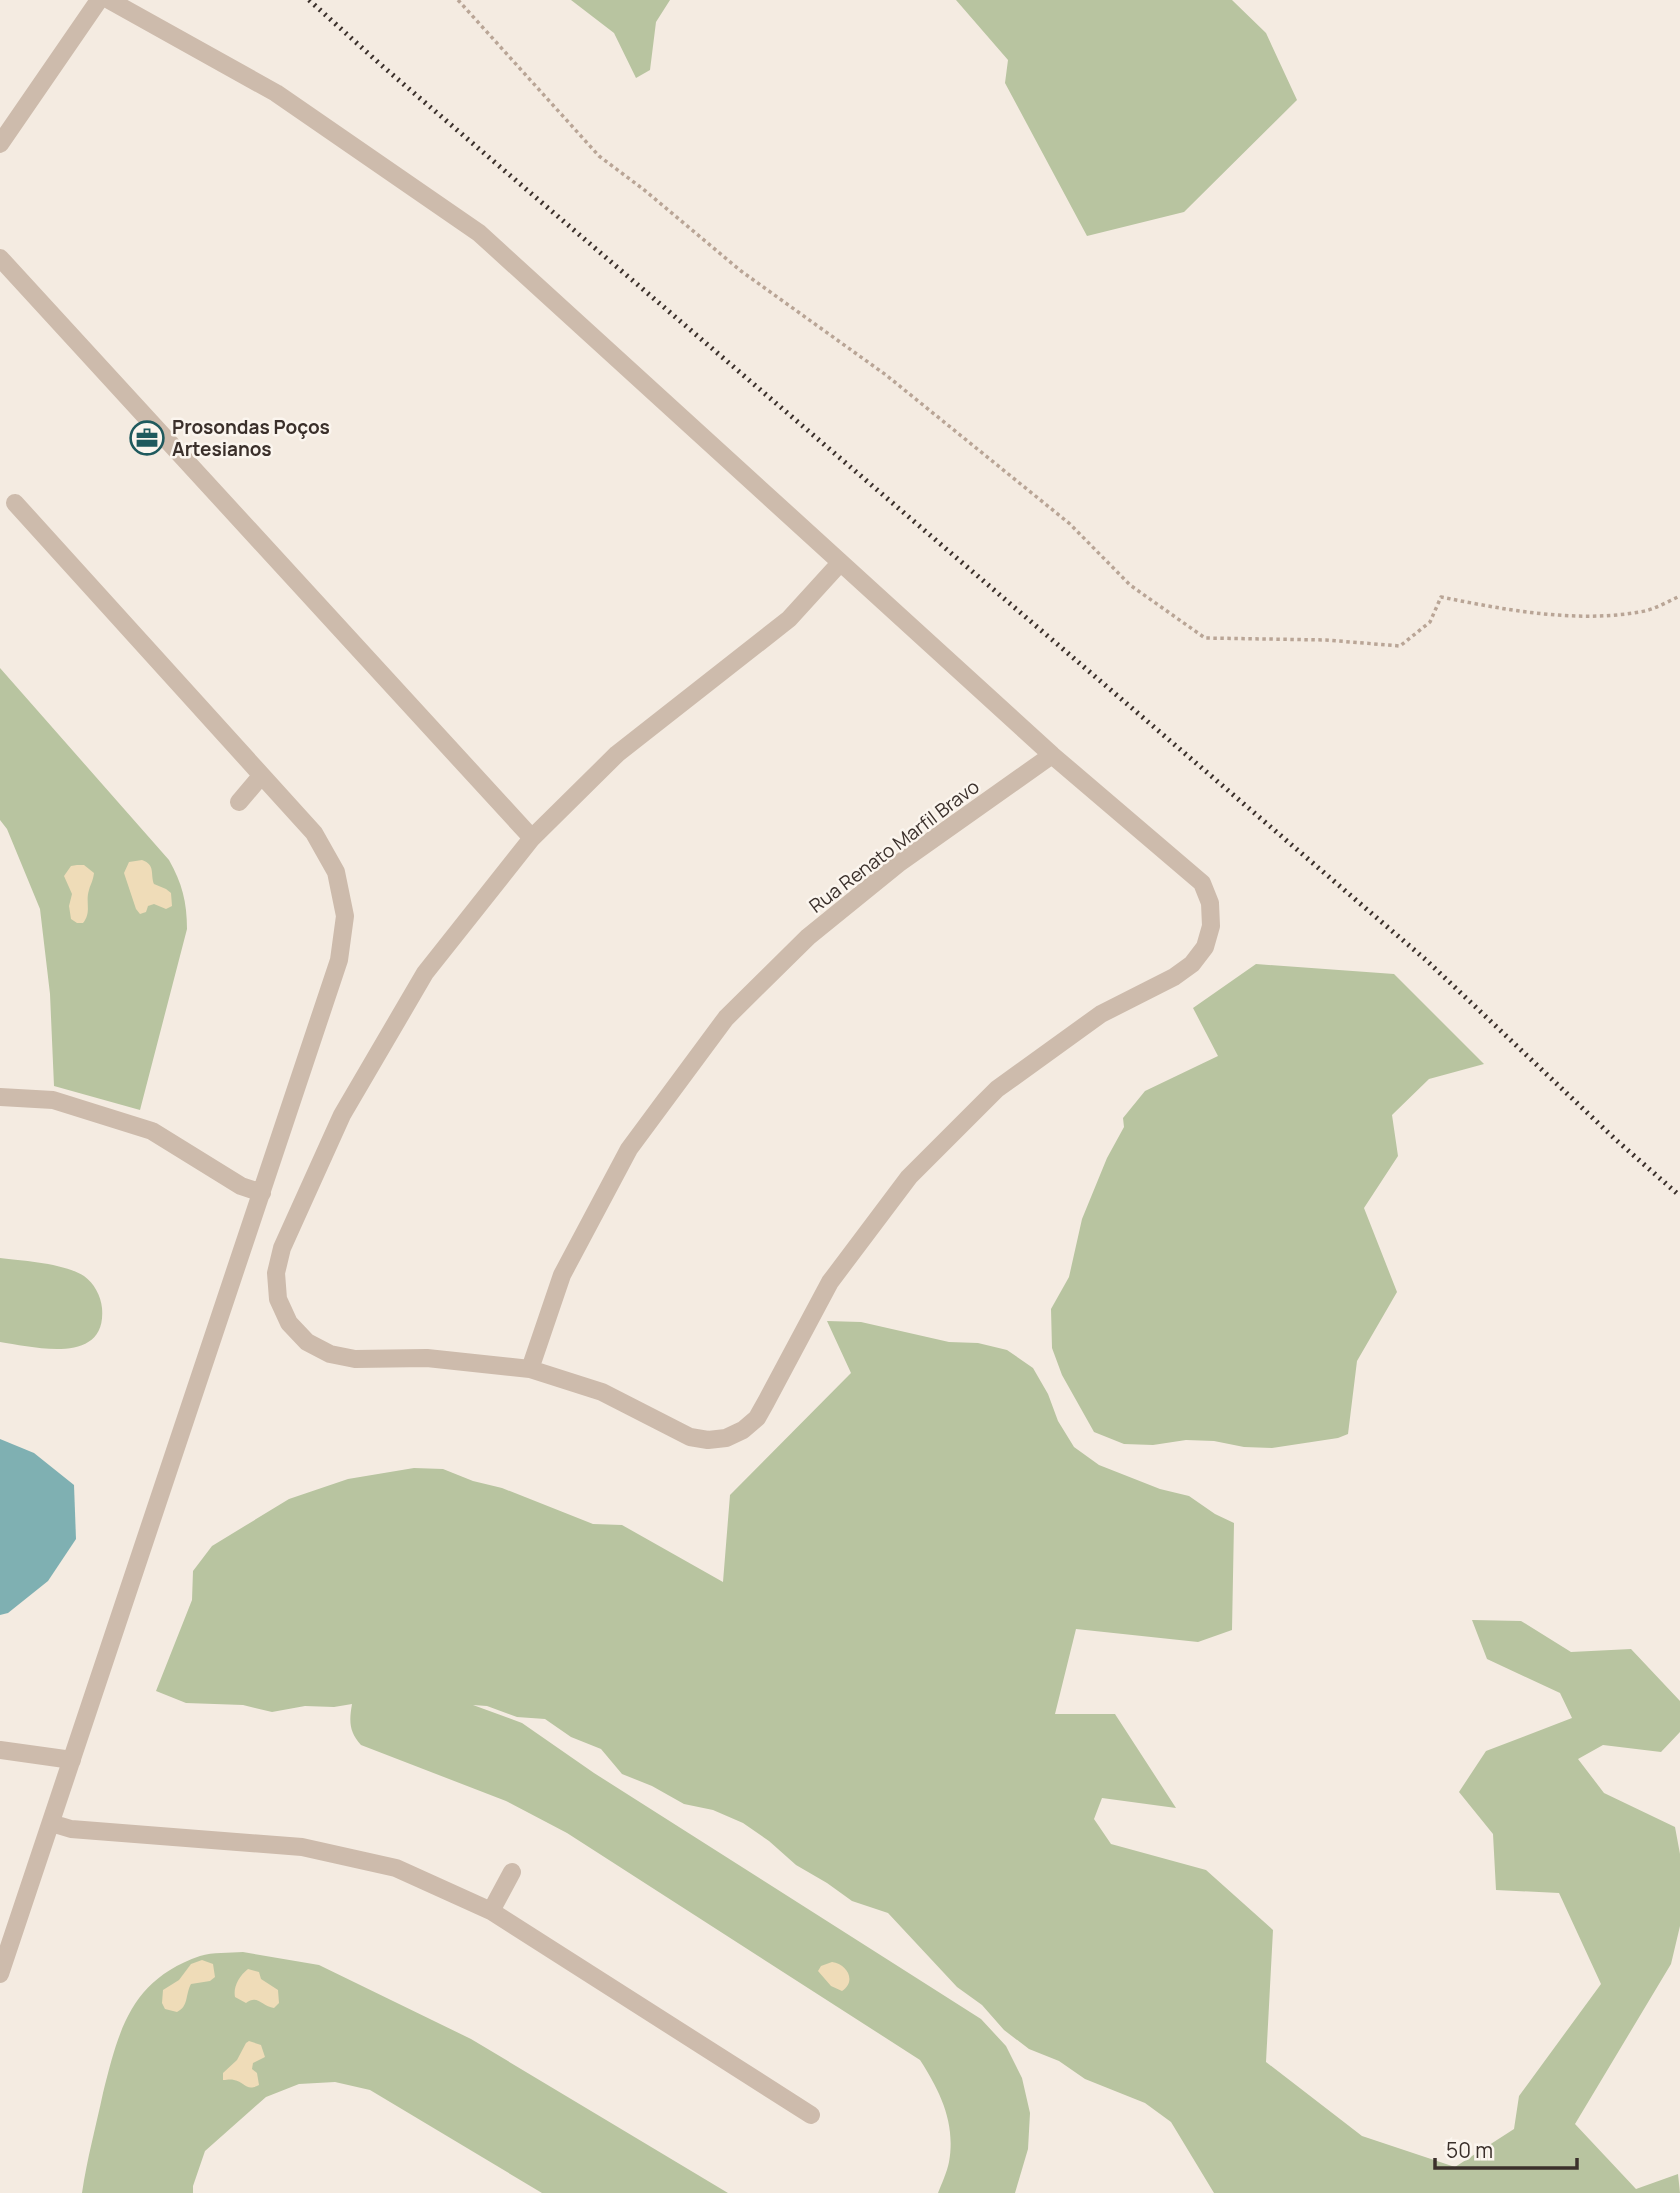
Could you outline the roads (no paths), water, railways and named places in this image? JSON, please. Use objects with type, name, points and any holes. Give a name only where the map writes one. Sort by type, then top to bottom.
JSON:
[{"type":"street","points":[[0,144],[99,0]]},
{"type":"street","points":[[109,0],[276,93],[479,233],[1052,755],[1202,883],[1210,903],[1211,926],[1205,947],[1192,964],[1174,977],[1101,1014],[997,1089],[909,1177],[830,1282],[757,1418],[743,1430],[726,1438],[708,1440],[690,1437],[602,1392],[530,1369],[427,1358],[355,1359],[330,1354],[307,1342],[289,1323],[278,1299],[276,1273],[282,1248],[342,1115],[425,973],[532,838],[617,754],[789,619],[840,564]]},
{"type":"street","points":[[0,258],[532,838]]},
{"type":"street","points":[[0,1974],[339,960],[345,916],[337,872],[314,832],[15,503]]},
{"type":"street","name":"Rua Renato Marfil Bravo","points":[[530,1369],[562,1275],[629,1149],[726,1018],[808,937],[898,864],[1052,755]]},
{"type":"street","points":[[239,802],[261,776]]},
{"type":"street","points":[[0,1097],[53,1100],[152,1132],[241,1186],[262,1193]]},
{"type":"street","points":[[0,1750],[72,1760]]},
{"type":"street","points":[[51,1824],[71,1829],[302,1847],[396,1868],[491,1912],[811,2115]]},
{"type":"street","points":[[491,1912],[512,1872]]},
{"type":"water","points":[[0,1439],[34,1453],[74,1485],[76,1539],[48,1581],[8,1613],[0,1615]]},
{"type":"railway","points":[[309,0],[380,64],[1426,960],[1615,1139],[1680,1196]]},
{"type":"place","name":"Prosondas Poços Artesianos","points":[[147,438]]}]
